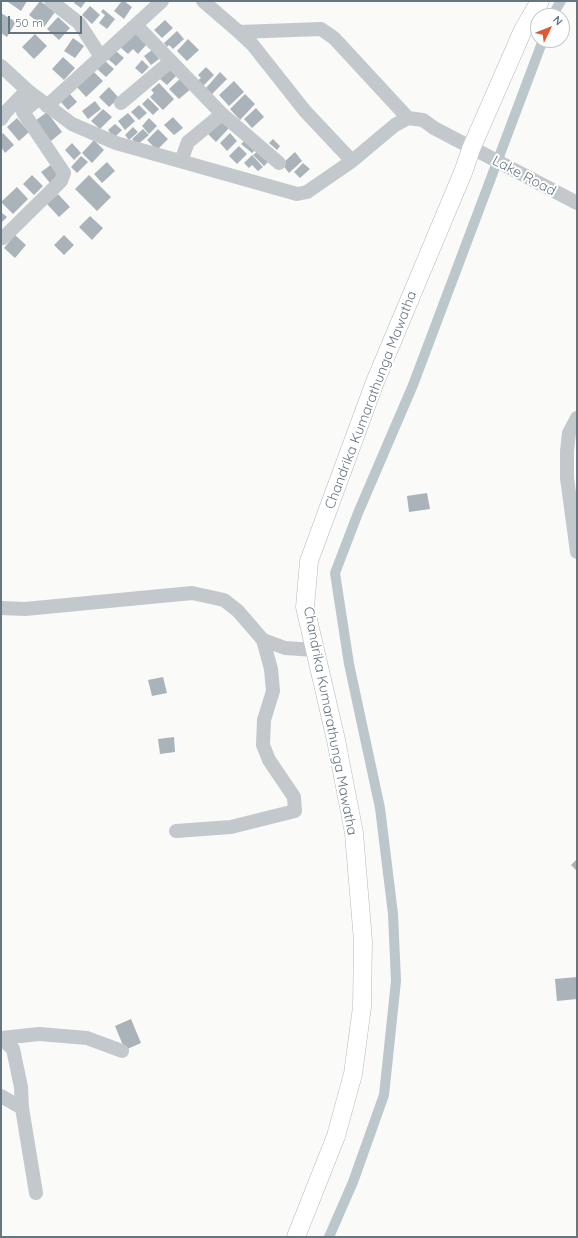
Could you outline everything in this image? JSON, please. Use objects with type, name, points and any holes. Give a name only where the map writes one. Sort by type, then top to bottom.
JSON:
[{"type":"main road","name":"Chandrika Kumarathunga Mawatha","points":[[296,1237],[336,1136],[353,1074],[362,1007],[362,941],[354,832],[336,740],[305,608],[309,561],[375,382],[461,178],[476,151],[523,30],[540,1]]},
{"type":"street","points":[[51,1],[79,23],[101,57]]},
{"type":"street","points":[[3,238],[61,182],[64,173],[22,112],[42,103],[101,57],[162,1]]},
{"type":"street","points":[[202,1],[252,44],[305,111],[352,161]]},
{"type":"street","points":[[136,25],[222,114],[279,163]]},
{"type":"street","points":[[1,66],[42,103],[72,124],[116,144],[296,194],[307,192],[352,161],[395,125],[408,118],[334,38],[321,29],[239,32]]},
{"type":"street","points":[[122,103],[171,61]]},
{"type":"street","points":[[1,119],[27,90]]},
{"type":"street","points":[[181,161],[188,142],[222,114]]},
{"type":"street","name":"Lake Road","points":[[408,118],[422,120],[476,151],[577,203]]},
{"type":"street","points":[[577,418],[569,433],[567,478],[577,552]]},
{"type":"street","points":[[1,608],[25,610],[192,593],[224,600],[238,611],[263,640],[271,669],[273,691],[264,720],[263,745],[269,760],[294,797],[296,811],[231,827],[176,831]]},
{"type":"street","points":[[263,640],[285,648],[315,650]]},
{"type":"street","points":[[2,1038],[39,1034],[87,1038],[122,1051]]},
{"type":"street","points":[[2,1038],[13,1049],[21,1087],[22,1108],[36,1193]]},
{"type":"street","points":[[1,1096],[22,1108]]},
{"type":"building","points":[[27,1],[21,11],[8,2]]},
{"type":"building","points":[[40,1],[55,12],[44,27],[29,15]]},
{"type":"building","points":[[75,1],[86,1],[81,8],[74,3]]},
{"type":"building","points":[[122,1],[132,7],[124,19],[114,11]]},
{"type":"building","points":[[90,6],[100,15],[92,24],[82,15]]},
{"type":"building","points":[[103,9],[115,19],[107,29],[99,23],[105,15],[101,12]]},
{"type":"building","points":[[1,13],[16,22],[7,37],[1,33]]},
{"type":"building","points":[[58,17],[70,28],[59,40],[47,29]]},
{"type":"building","points":[[165,20],[173,28],[162,38],[154,30]]},
{"type":"building","points":[[134,31],[148,43],[138,54],[133,49],[128,54],[120,47]]},
{"type":"building","points":[[177,31],[184,39],[173,49],[169,45],[167,47],[164,43]]},
{"type":"building","points":[[35,34],[47,46],[34,59],[22,47]]},
{"type":"building","points":[[73,38],[84,46],[75,58],[64,51]]},
{"type":"building","points":[[188,39],[199,50],[187,61],[177,51]]},
{"type":"building","points":[[152,50],[159,59],[151,65],[144,56]]},
{"type":"building","points":[[116,51],[124,58],[116,66],[108,59]]},
{"type":"building","points":[[63,57],[75,68],[64,80],[52,69]]},
{"type":"building","points":[[104,60],[114,69],[106,77],[96,68]]},
{"type":"building","points":[[142,60],[149,67],[142,74],[135,68]]},
{"type":"building","points":[[206,67],[214,75],[203,86],[197,81],[201,78],[198,75]]},
{"type":"building","points":[[170,68],[177,75],[167,85],[160,79]]},
{"type":"building","points":[[93,71],[103,81],[86,97],[76,86]]},
{"type":"building","points":[[220,72],[227,79],[212,94],[206,88]]},
{"type":"building","points":[[182,77],[192,88],[179,99],[169,89]]},
{"type":"building","points":[[234,81],[244,92],[229,106],[219,95]]},
{"type":"building","points":[[159,83],[174,99],[163,110],[150,97],[154,93],[151,90]]},
{"type":"building","points":[[109,87],[119,98],[109,107],[99,97]]},
{"type":"building","points":[[69,93],[77,102],[68,110],[60,101]]},
{"type":"building","points":[[245,94],[255,104],[240,120],[230,109]]},
{"type":"building","points":[[148,98],[159,109],[153,115],[142,104]]},
{"type":"building","points":[[95,101],[101,109],[88,119],[82,111]]},
{"type":"building","points":[[139,105],[147,113],[139,120],[131,112]]},
{"type":"building","points":[[256,108],[264,117],[252,128],[244,119]]},
{"type":"building","points":[[103,109],[112,117],[100,129],[91,121]]},
{"type":"building","points":[[47,112],[62,132],[51,141],[35,121]]},
{"type":"building","points":[[128,113],[135,121],[125,130],[118,121]]},
{"type":"building","points":[[173,117],[183,128],[174,135],[164,125]]},
{"type":"building","points":[[17,118],[29,132],[19,141],[7,127]]},
{"type":"building","points":[[149,118],[157,126],[149,134],[142,126]]},
{"type":"building","points":[[220,119],[229,128],[216,142],[207,133]]},
{"type":"building","points":[[115,124],[122,130],[114,138],[108,130]]},
{"type":"building","points":[[133,127],[138,132],[129,140],[125,135]]},
{"type":"building","points":[[143,129],[149,135],[137,145],[132,139]]},
{"type":"building","points":[[158,129],[168,139],[157,150],[147,140]]},
{"type":"building","points":[[3,133],[14,145],[5,153],[1,147],[1,135]]},
{"type":"building","points":[[230,133],[237,141],[227,151],[220,143]]},
{"type":"building","points":[[246,139],[257,148],[252,153],[241,144]]},
{"type":"building","points":[[273,139],[280,146],[277,150],[269,143]]},
{"type":"building","points":[[94,140],[104,150],[92,163],[82,153]]},
{"type":"building","points":[[72,143],[81,153],[74,160],[65,150]]},
{"type":"building","points":[[239,146],[247,154],[237,164],[229,156]]},
{"type":"building","points":[[259,150],[269,161],[264,166],[253,155]]},
{"type":"building","points":[[295,152],[302,161],[289,173],[282,164]]},
{"type":"building","points":[[252,155],[263,167],[258,171],[252,165],[249,168],[244,163]]},
{"type":"building","points":[[81,156],[88,162],[77,173],[71,167]]},
{"type":"building","points":[[107,162],[115,171],[102,183],[94,174]]},
{"type":"building","points":[[303,163],[310,169],[300,178],[294,172]]},
{"type":"building","points":[[52,164],[61,175],[50,183],[41,172]]},
{"type":"building","points":[[32,175],[43,186],[34,195],[23,184]]},
{"type":"building","points":[[89,175],[111,197],[97,211],[75,189]]},
{"type":"building","points":[[17,187],[28,199],[13,214],[1,202]]},
{"type":"building","points":[[58,194],[70,207],[59,217],[47,204]]},
{"type":"building","points":[[1,212],[7,217],[1,223]]},
{"type":"building","points":[[90,216],[103,228],[92,240],[79,227]]},
{"type":"building","points":[[15,235],[26,245],[15,258],[4,248]]},
{"type":"building","points":[[64,235],[74,245],[64,255],[54,245]]},
{"type":"building","points":[[427,493],[430,509],[409,512],[407,496]]},
{"type":"building","points":[[163,677],[167,693],[152,696],[148,680]]},
{"type":"building","points":[[174,737],[175,752],[160,754],[158,739]]},
{"type":"building","points":[[577,859],[577,871],[571,865]]},
{"type":"building","points":[[577,977],[577,999],[557,1001],[555,979]]},
{"type":"building","points":[[131,1019],[141,1043],[125,1050],[115,1026]]},
{"type":"waterway","points":[[557,8],[561,1]]},
{"type":"waterway","points":[[329,1237],[353,1182],[384,1095],[396,981],[393,914],[380,808],[349,664],[335,573],[358,513],[413,385],[540,48]]}]
